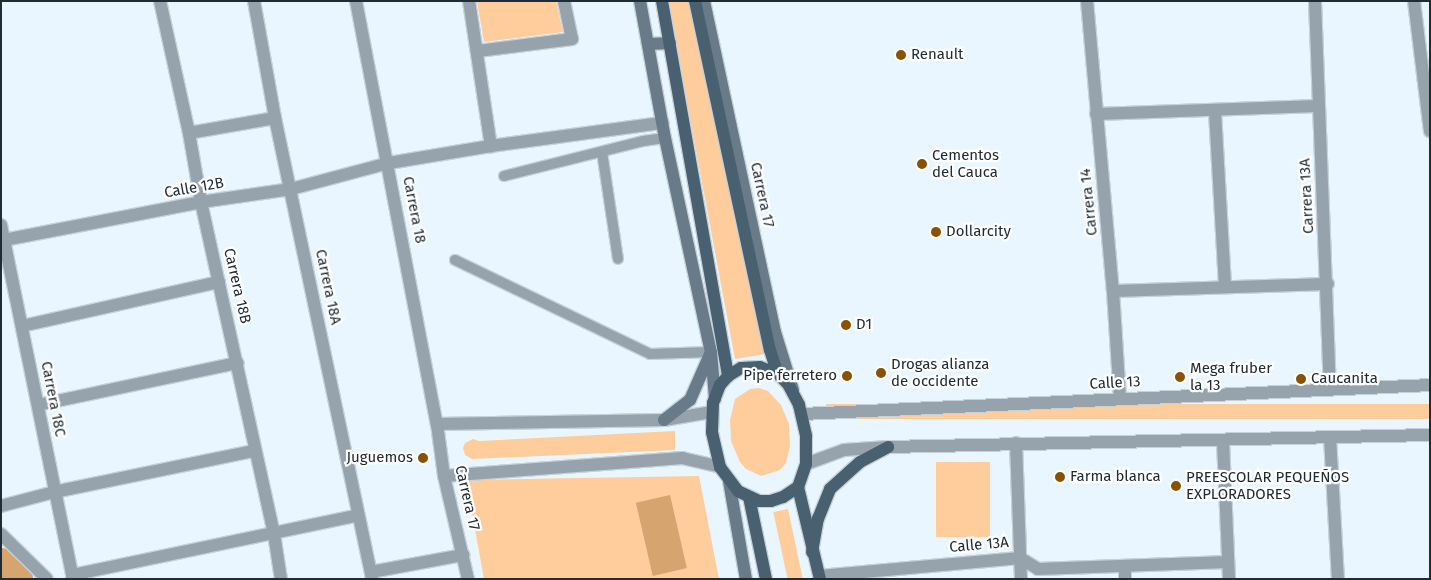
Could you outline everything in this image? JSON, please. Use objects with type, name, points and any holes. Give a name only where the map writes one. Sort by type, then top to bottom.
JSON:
[{"type":"main road","points":[[640,1],[665,138],[711,352],[715,399]]},
{"type":"main road","points":[[662,1],[728,376]]},
{"type":"main road","name":"Carrera 17","points":[[695,1],[770,350],[778,374]]},
{"type":"main road","name":"Carrera 17","points":[[704,1],[775,332],[794,395]]},
{"type":"main road","points":[[649,44],[670,43]]},
{"type":"main road","points":[[664,420],[690,400],[711,352]]},
{"type":"main road","points":[[798,487],[783,497],[771,501],[759,501],[738,491],[720,467],[712,432],[712,412],[720,385],[728,376],[741,368],[760,367],[778,374],[788,384],[802,414],[806,436],[806,464],[798,487],[812,552],[820,577]]},
{"type":"main road","points":[[812,552],[818,519],[830,489],[860,462],[888,447]]},
{"type":"main road","points":[[729,481],[746,579]]},
{"type":"main road","points":[[749,497],[766,579]]},
{"type":"street","name":"Carrera 18B","points":[[160,1],[189,133],[201,202],[238,363],[254,451],[274,534],[282,579]]},
{"type":"street","name":"Carrera 18A","points":[[254,1],[276,118],[371,576]]},
{"type":"street","name":"Carrera 18","points":[[356,1],[437,424]]},
{"type":"street","points":[[469,1],[491,146]]},
{"type":"street","points":[[478,51],[572,39],[564,1]]},
{"type":"street","name":"Carrera 14","points":[[1087,1],[1096,114],[1114,291],[1120,399]]},
{"type":"street","name":"Carrera 13A","points":[[1315,1],[1318,106],[1328,284],[1330,390]]},
{"type":"street","points":[[1414,1],[1430,130]]},
{"type":"street","points":[[1096,114],[1215,112],[1318,106]]},
{"type":"street","points":[[1215,112],[1225,287]]},
{"type":"street","points":[[189,133],[276,118]]},
{"type":"street","name":"Calle 12B","points":[[4,240],[201,202],[291,189],[388,163],[491,146],[662,123]]},
{"type":"street","name":"Carrera 18C","points":[[1,225],[6,274],[22,326],[54,492],[73,577]]},
{"type":"street","points":[[22,326],[219,282]]},
{"type":"street","points":[[1114,291],[1328,284]]},
{"type":"street","points":[[38,404],[238,363]]},
{"type":"street","name":"Calle 13","points":[[802,414],[1430,385]]},
{"type":"street","points":[[437,424],[664,420],[712,412]]},
{"type":"street","name":"Carrera 17","points":[[437,424],[444,476],[468,579]]},
{"type":"street","points":[[806,464],[844,450],[888,447],[1430,435]]},
{"type":"street","points":[[1330,437],[1338,579]]},
{"type":"street","points":[[1223,441],[1229,579]]},
{"type":"street","points":[[1016,443],[1021,579]]},
{"type":"street","points":[[1,506],[54,492],[254,451]]},
{"type":"street","points":[[444,476],[682,458],[720,467]]},
{"type":"street","points":[[73,577],[358,515]]},
{"type":"street","points":[[1,534],[47,579]]},
{"type":"street","points":[[371,576],[463,555]]},
{"type":"street","name":"Calle 13A","points":[[820,577],[1020,558],[1038,569],[1125,572],[1228,562]]},
{"type":"lane","points":[[504,176],[665,138]]},
{"type":"lane","points":[[602,152],[618,259]]},
{"type":"lane","points":[[455,260],[650,354],[711,352]]},
{"type":"shaded area","points":[[477,1],[556,1],[563,32],[484,42]]},
{"type":"shaded area","points":[[668,1],[690,1],[765,354],[735,359]]},
{"type":"shaded area","points":[[759,388],[768,391],[781,405],[789,424],[790,446],[786,463],[780,470],[761,476],[746,469],[740,462],[731,441],[730,420],[735,399],[750,389]]},
{"type":"shaded area","points":[[826,404],[1430,404],[1430,419],[826,419]]},
{"type":"shaded area","points":[[675,431],[675,450],[472,459],[465,455],[463,448],[465,443],[473,439],[479,441]]},
{"type":"shaded area","points":[[936,462],[990,462],[990,537],[936,537]]},
{"type":"shaded area","points":[[699,476],[719,579],[484,579],[466,480]]},
{"type":"shaded area","points":[[670,495],[687,568],[653,576],[636,503]]},
{"type":"shaded area","points":[[788,509],[803,579],[788,579],[773,512]]},
{"type":"waterway","points":[[1,567],[14,579]]},
{"type":"place","name":"Renault","points":[[901,55]]},
{"type":"place","name":"Cementos del Cauca","points":[[922,164]]},
{"type":"place","name":"Dollarcity","points":[[936,232]]},
{"type":"place","name":"D1","points":[[846,325]]},
{"type":"place","name":"Drogas alianza de occidente","points":[[881,373]]},
{"type":"place","name":"Pipe ferretero","points":[[847,376]]},
{"type":"place","name":"Mega fruber la 13","points":[[1180,377]]},
{"type":"place","name":"Caucanita","points":[[1301,379]]},
{"type":"place","name":"Juguemos","points":[[423,458]]},
{"type":"place","name":"Farma blanca","points":[[1060,477]]},
{"type":"place","name":"PREESCOLAR PEQUEÑOS EXPLORADORES","points":[[1176,486]]}]
